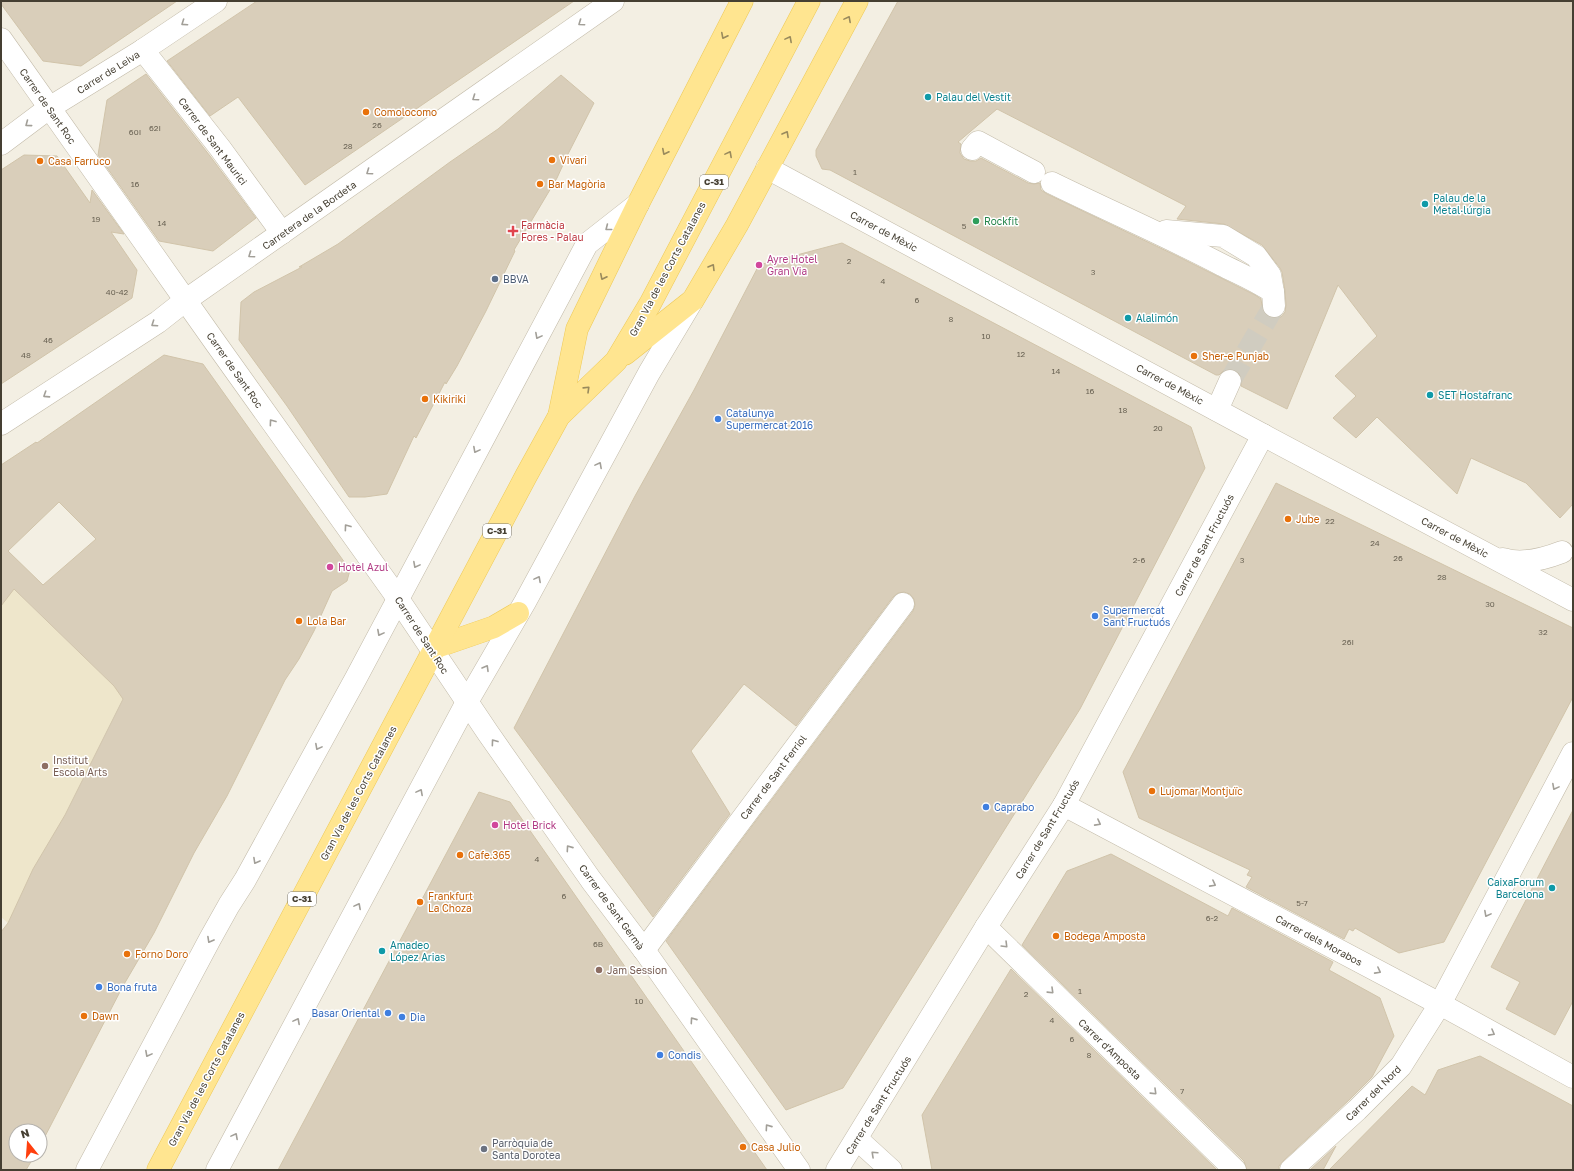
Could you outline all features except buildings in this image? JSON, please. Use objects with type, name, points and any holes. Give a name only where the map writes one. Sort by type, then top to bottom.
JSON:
[{"type":"main road","name":"Gran Via de les Corts Catalanes","points":[[560,416],[577,329],[638,204],[742,1]]},
{"type":"main road","name":"Gran Via de les Corts Catalanes","points":[[158,1170],[526,476],[560,416],[616,361],[650,304],[810,1]]},
{"type":"main road","points":[[616,361],[693,300],[737,225],[858,1]]},
{"type":"main road","points":[[434,650],[494,627],[518,613]]},
{"type":"street","name":"Carrer de Leiva","points":[[1,144],[49,108],[88,86],[216,1]]},
{"type":"street","name":"Carretera de la Bordeta","points":[[1,424],[158,322],[186,300],[614,1]]},
{"type":"street","name":"Carrer de Sant Roc","points":[[1,40],[399,598],[467,702]]},
{"type":"street","name":"Carrer de Sant Maurici","points":[[143,50],[220,148],[282,233]]},
{"type":"street","points":[[972,149],[978,142],[1113,213],[1201,253],[1260,283],[1274,299],[1270,275],[1256,256],[1223,236],[1156,231]]},
{"type":"street","name":"Carrer de Mèxic","points":[[767,168],[1567,597]]},
{"type":"street","points":[[86,1170],[210,939],[270,836],[399,598],[587,244],[638,204]]},
{"type":"street","points":[[217,1170],[467,702],[518,613],[649,373],[693,300]]},
{"type":"street","points":[[1217,410],[1230,380]]},
{"type":"street","name":"Carrer de Sant Fructuós","points":[[837,1170],[986,927],[1064,805],[1263,435]]},
{"type":"street","points":[[1485,553],[1506,560],[1524,561],[1548,558],[1567,547]]},
{"type":"street","points":[[1567,547],[1555,562],[1554,574],[1556,582],[1567,597]]},
{"type":"street","name":"Carrer de Sant Ferriol","points":[[644,950],[903,604]]},
{"type":"street","name":"Carrer de Sant Germà","points":[[467,702],[591,880],[644,950],[799,1170]]},
{"type":"street","name":"Carrer del Nord","points":[[1292,1170],[1401,1066],[1440,1004],[1573,753]]},
{"type":"street","name":"Carrer dels Morabos","points":[[1064,805],[1440,1004],[1573,1077]]},
{"type":"street","name":"Carrer d'Amposta","points":[[986,927],[1236,1170]]},
{"type":"street","points":[[857,1139],[891,1170]]},
{"type":"shaded area","name":"Institut Escola Arts","points":[[1,577],[124,696],[65,815],[33,869],[8,923],[1,917]]},
{"type":"tunnel","points":[[1230,381],[1274,306]]},
{"type":"place","name":"Palau del Vestit","points":[[928,97]]},
{"type":"place","name":"Comolocomo","points":[[366,112]]},
{"type":"place","name":"Vivari","points":[[552,160]]},
{"type":"place","name":"Casa Farruco","points":[[40,161]]},
{"type":"place","name":"Bar Magòria","points":[[540,184]]},
{"type":"place","name":"Palau de la Metal·lúrgia","points":[[1425,204]]},
{"type":"place","name":"Rockfit","points":[[976,221]]},
{"type":"place","name":"Farmàcia Fores - Palau","points":[[513,231]]},
{"type":"place","name":"Ayre Hotel Gran Via","points":[[759,265]]},
{"type":"place","name":"BBVA","points":[[495,279]]},
{"type":"place","name":"Alalimón","points":[[1128,318]]},
{"type":"place","name":"Sher-e Punjab","points":[[1194,356]]},
{"type":"place","name":"SET Hostafranc","points":[[1430,395]]},
{"type":"place","name":"Kikiriki","points":[[425,399]]},
{"type":"place","name":"Catalunya Supermercat 2016","points":[[718,419]]},
{"type":"place","name":"Jube","points":[[1288,519]]},
{"type":"place","name":"Hotel Azul","points":[[330,567]]},
{"type":"place","name":"Supermercat Sant Fructuós","points":[[1095,616]]},
{"type":"place","name":"Lola Bar","points":[[299,621]]},
{"type":"place","name":"Institut Escola Arts","points":[[45,766]]},
{"type":"place","name":"Lujomar Montjuïc","points":[[1152,791]]},
{"type":"place","name":"Caprabo","points":[[986,807]]},
{"type":"place","name":"Hotel Brick","points":[[495,825]]},
{"type":"place","name":"Cafe.365","points":[[460,855]]},
{"type":"place","name":"CaixaForum Barcelona","points":[[1552,888]]},
{"type":"place","name":"Frankfurt La Choza","points":[[420,902]]},
{"type":"place","name":"Bodega Amposta","points":[[1056,936]]},
{"type":"place","name":"Amadeo López Arias","points":[[382,951]]},
{"type":"place","name":"Forno Doro","points":[[127,954]]},
{"type":"place","name":"Jam Session","points":[[599,970]]},
{"type":"place","name":"Bona fruta","points":[[99,987]]},
{"type":"place","name":"Basar Oriental","points":[[388,1013]]},
{"type":"place","name":"Dawn","points":[[84,1016]]},
{"type":"place","name":"Dia","points":[[402,1017]]},
{"type":"place","name":"Condis","points":[[660,1055]]},
{"type":"place","name":"Casa Julio","points":[[743,1147]]},
{"type":"place","name":"Parròquia de Santa Dorotea","points":[[484,1149]]}]
